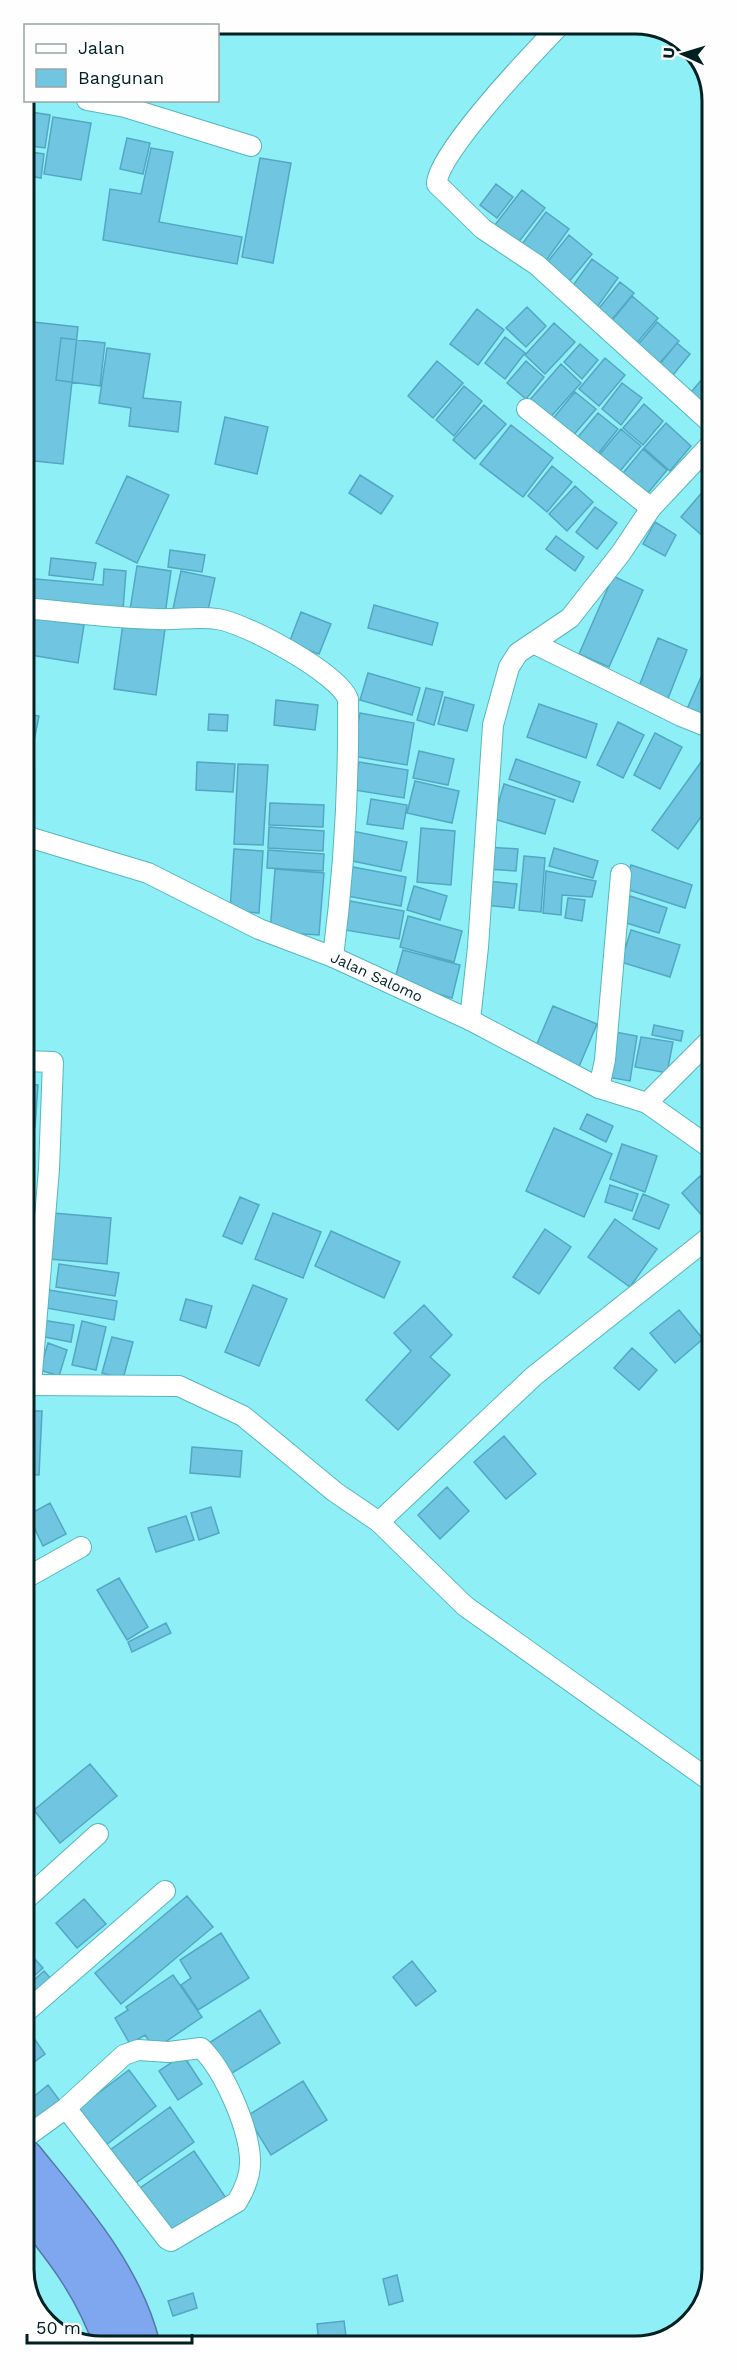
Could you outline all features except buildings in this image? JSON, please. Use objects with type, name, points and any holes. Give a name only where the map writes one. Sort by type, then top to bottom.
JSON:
[{"type":"highway","points":[[34,2167],[92,2240],[137,2322],[140,2335]]},
{"type":"highway","points":[[34,2216],[71,2261],[101,2317],[108,2335]]},
{"type":"street","points":[[550,35],[522,64],[455,147],[436,175],[437,184],[483,229],[537,265],[702,415]]},
{"type":"street","points":[[98,102],[125,107],[251,146]]},
{"type":"street","points":[[527,409],[651,508]]},
{"type":"street","points":[[470,1020],[478,947],[493,725],[509,667],[518,653],[570,618],[609,569],[651,508],[702,454]]},
{"type":"street","points":[[34,609],[156,619],[218,619],[256,632],[326,675],[344,691],[348,699],[346,779],[340,904],[333,957]]},
{"type":"street","points":[[533,643],[702,724]]},
{"type":"street","name":"Jalan Salomo","points":[[34,839],[148,873],[259,929],[333,957],[470,1020],[599,1088],[646,1103],[702,1142]]},
{"type":"street","points":[[599,1088],[605,1060],[621,874]]},
{"type":"street","points":[[646,1103],[702,1048]]},
{"type":"street","points":[[34,1061],[53,1062],[49,1169],[34,1323]]},
{"type":"street","points":[[379,1522],[534,1376],[702,1243]]},
{"type":"street","points":[[34,1385],[179,1386],[243,1416],[335,1492],[379,1522],[465,1606],[702,1775]]},
{"type":"street","points":[[34,1573],[81,1547]]},
{"type":"street","points":[[34,1892],[98,1834]]},
{"type":"street","points":[[34,2005],[165,1891]]},
{"type":"street","points":[[34,2131],[66,2108],[131,2051],[169,2052],[201,2048],[235,2102],[250,2156],[247,2181],[242,2196],[237,2202],[171,2241],[167,2239],[66,2108]]}]
